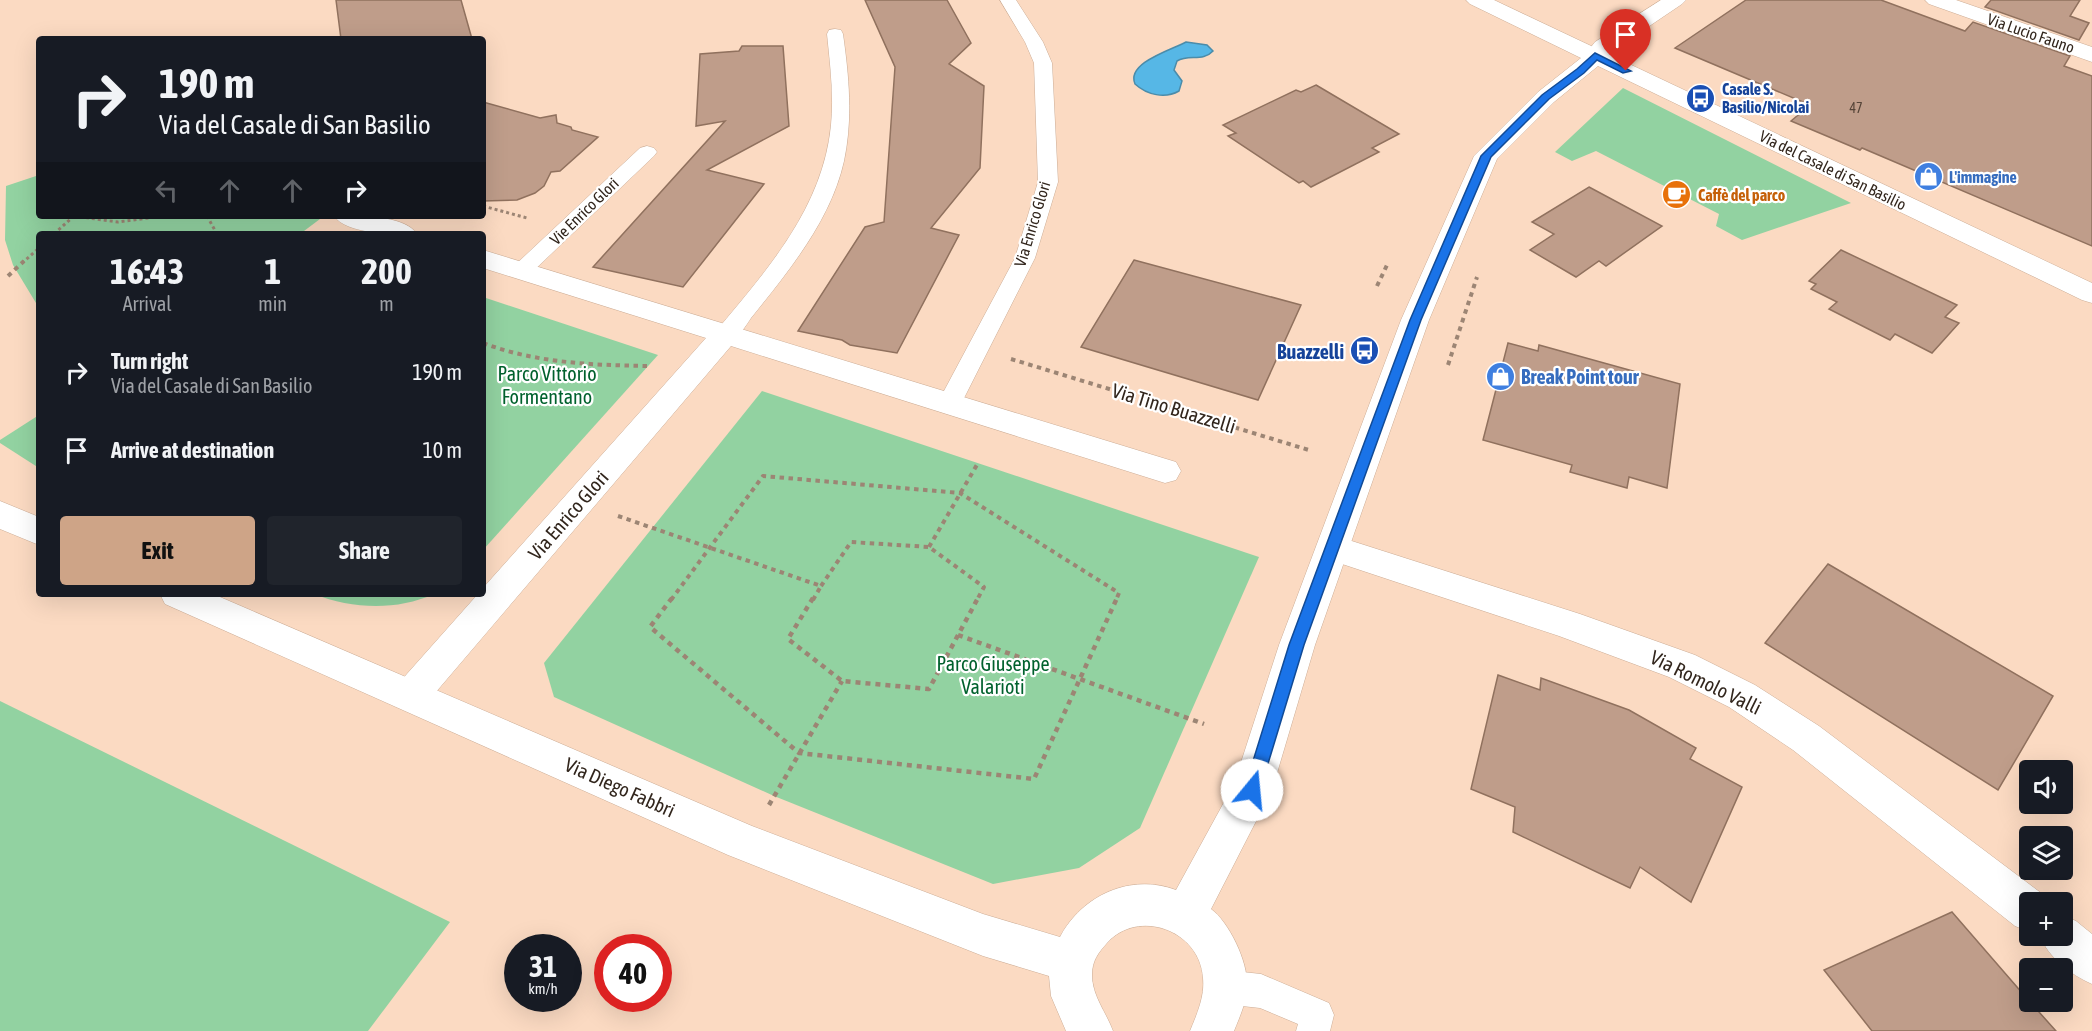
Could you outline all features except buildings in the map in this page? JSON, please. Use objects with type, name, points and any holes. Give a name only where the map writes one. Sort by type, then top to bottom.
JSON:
[{"type":"street","name":"Via del Casale di San Basilio","points":[[1477,0],[2092,294]]},
{"type":"street","points":[[1185,915],[1252,790],[1296,645],[1415,320],[1486,156],[1546,97],[1581,71],[1603,47],[1675,0]]},
{"type":"street","name":"Via Lucio Fauno","points":[[1936,0],[2092,55]]},
{"type":"street","points":[[356,219],[394,231]]},
{"type":"street","points":[[486,260],[1165,471]]},
{"type":"street","name":"Via Enrico Glori","points":[[411,695],[725,335]]},
{"type":"street","points":[[0,514],[36,531]]},
{"type":"street","name":"Via Romolo Valli","points":[[1332,548],[1567,624],[1682,666],[1743,696],[1806,738],[2019,903]]},
{"type":"street","name":"Via Diego Fabbri","points":[[184,597],[742,841],[983,935],[1070,961]]},
{"type":"street","points":[[1091,1031],[1076,1007],[1070,961],[1092,924],[1109,912],[1130,904],[1151,903],[1174,909],[1185,915],[1195,922],[1211,940],[1224,970],[1224,1003],[1212,1031]]},
{"type":"street","points":[[2073,946],[2092,962]]},
{"type":"lane","name":"Via Enrico Glori","points":[[949,404],[1025,258],[1048,182],[1043,63],[1034,42],[1008,0]]},
{"type":"lane","name":"Via Enrico Glori","points":[[725,335],[795,245],[817,210],[828,186],[838,148],[842,103],[841,72],[835,34]]},
{"type":"lane","name":"Vie Enrico Glori","points":[[521,271],[647,152]]},
{"type":"lane","points":[[1224,987],[1261,991],[1317,1015],[1313,1031]]},
{"type":"path","points":[[486,207],[565,230]]},
{"type":"path","points":[[57,231],[71,219]]},
{"type":"path","points":[[85,219],[96,222],[128,222],[146,219]]},
{"type":"path","points":[[8,276],[36,251]]},
{"type":"path","points":[[1377,286],[1388,263]]},
{"type":"path","points":[[1448,365],[1479,271]]},
{"type":"path","points":[[486,344],[526,357],[585,365],[656,366]]},
{"type":"path","name":"Via Tino Buazzelli","points":[[1037,366],[1312,452]]},
{"type":"path","points":[[929,547],[978,463]]},
{"type":"path","points":[[763,477],[960,494],[1119,593],[1034,779],[799,753],[650,627],[763,477]]},
{"type":"path","points":[[618,515],[821,586]]},
{"type":"path","points":[[851,542],[929,547],[984,587],[929,689],[842,681],[788,639],[851,542]]},
{"type":"path","points":[[958,635],[1204,724]]},
{"type":"path","points":[[769,805],[842,681]]},
{"type":"green space","points":[[1623,88],[1851,203],[1742,240],[1716,226],[1719,214],[1596,151],[1572,161],[1555,152]]},
{"type":"green space","points":[[36,176],[36,219],[320,219],[304,231],[36,231],[36,303],[13,265],[5,240],[6,186]]},
{"type":"green space","name":"Parco Vittorio Formentano","points":[[486,298],[658,355],[486,547]]},
{"type":"green space","name":"Parco Giuseppe Valarioti","points":[[762,391],[1259,557],[1140,828],[1079,868],[993,884],[774,796],[554,697],[544,663]]},
{"type":"green space","points":[[36,417],[36,466],[0,443],[0,440]]},
{"type":"green space","points":[[323,597],[425,597],[405,603],[374,606],[343,603]]},
{"type":"green space","points":[[0,701],[450,922],[368,1031],[0,1031]]},
{"type":"water","points":[[1186,42],[1207,45],[1213,51],[1205,56],[1177,61],[1174,70],[1182,81],[1179,91],[1168,95],[1156,95],[1135,84],[1134,76],[1143,64]]},
{"type":"place","name":"Casale S. Basilio/Nicolai","points":[[1701,98]]},
{"type":"place","name":"L'immagine","points":[[1928,177]]},
{"type":"place","name":"Caffè del parco","points":[[1677,195]]},
{"type":"place","name":"Buazzelli","points":[[1365,351]]},
{"type":"place","name":"Break Point tour","points":[[1500,376]]},
{"type":"route","points":[[1252,790],[1296,645],[1415,320],[1486,156],[1546,97],[1581,71],[1595,56],[1626,71]]}]
